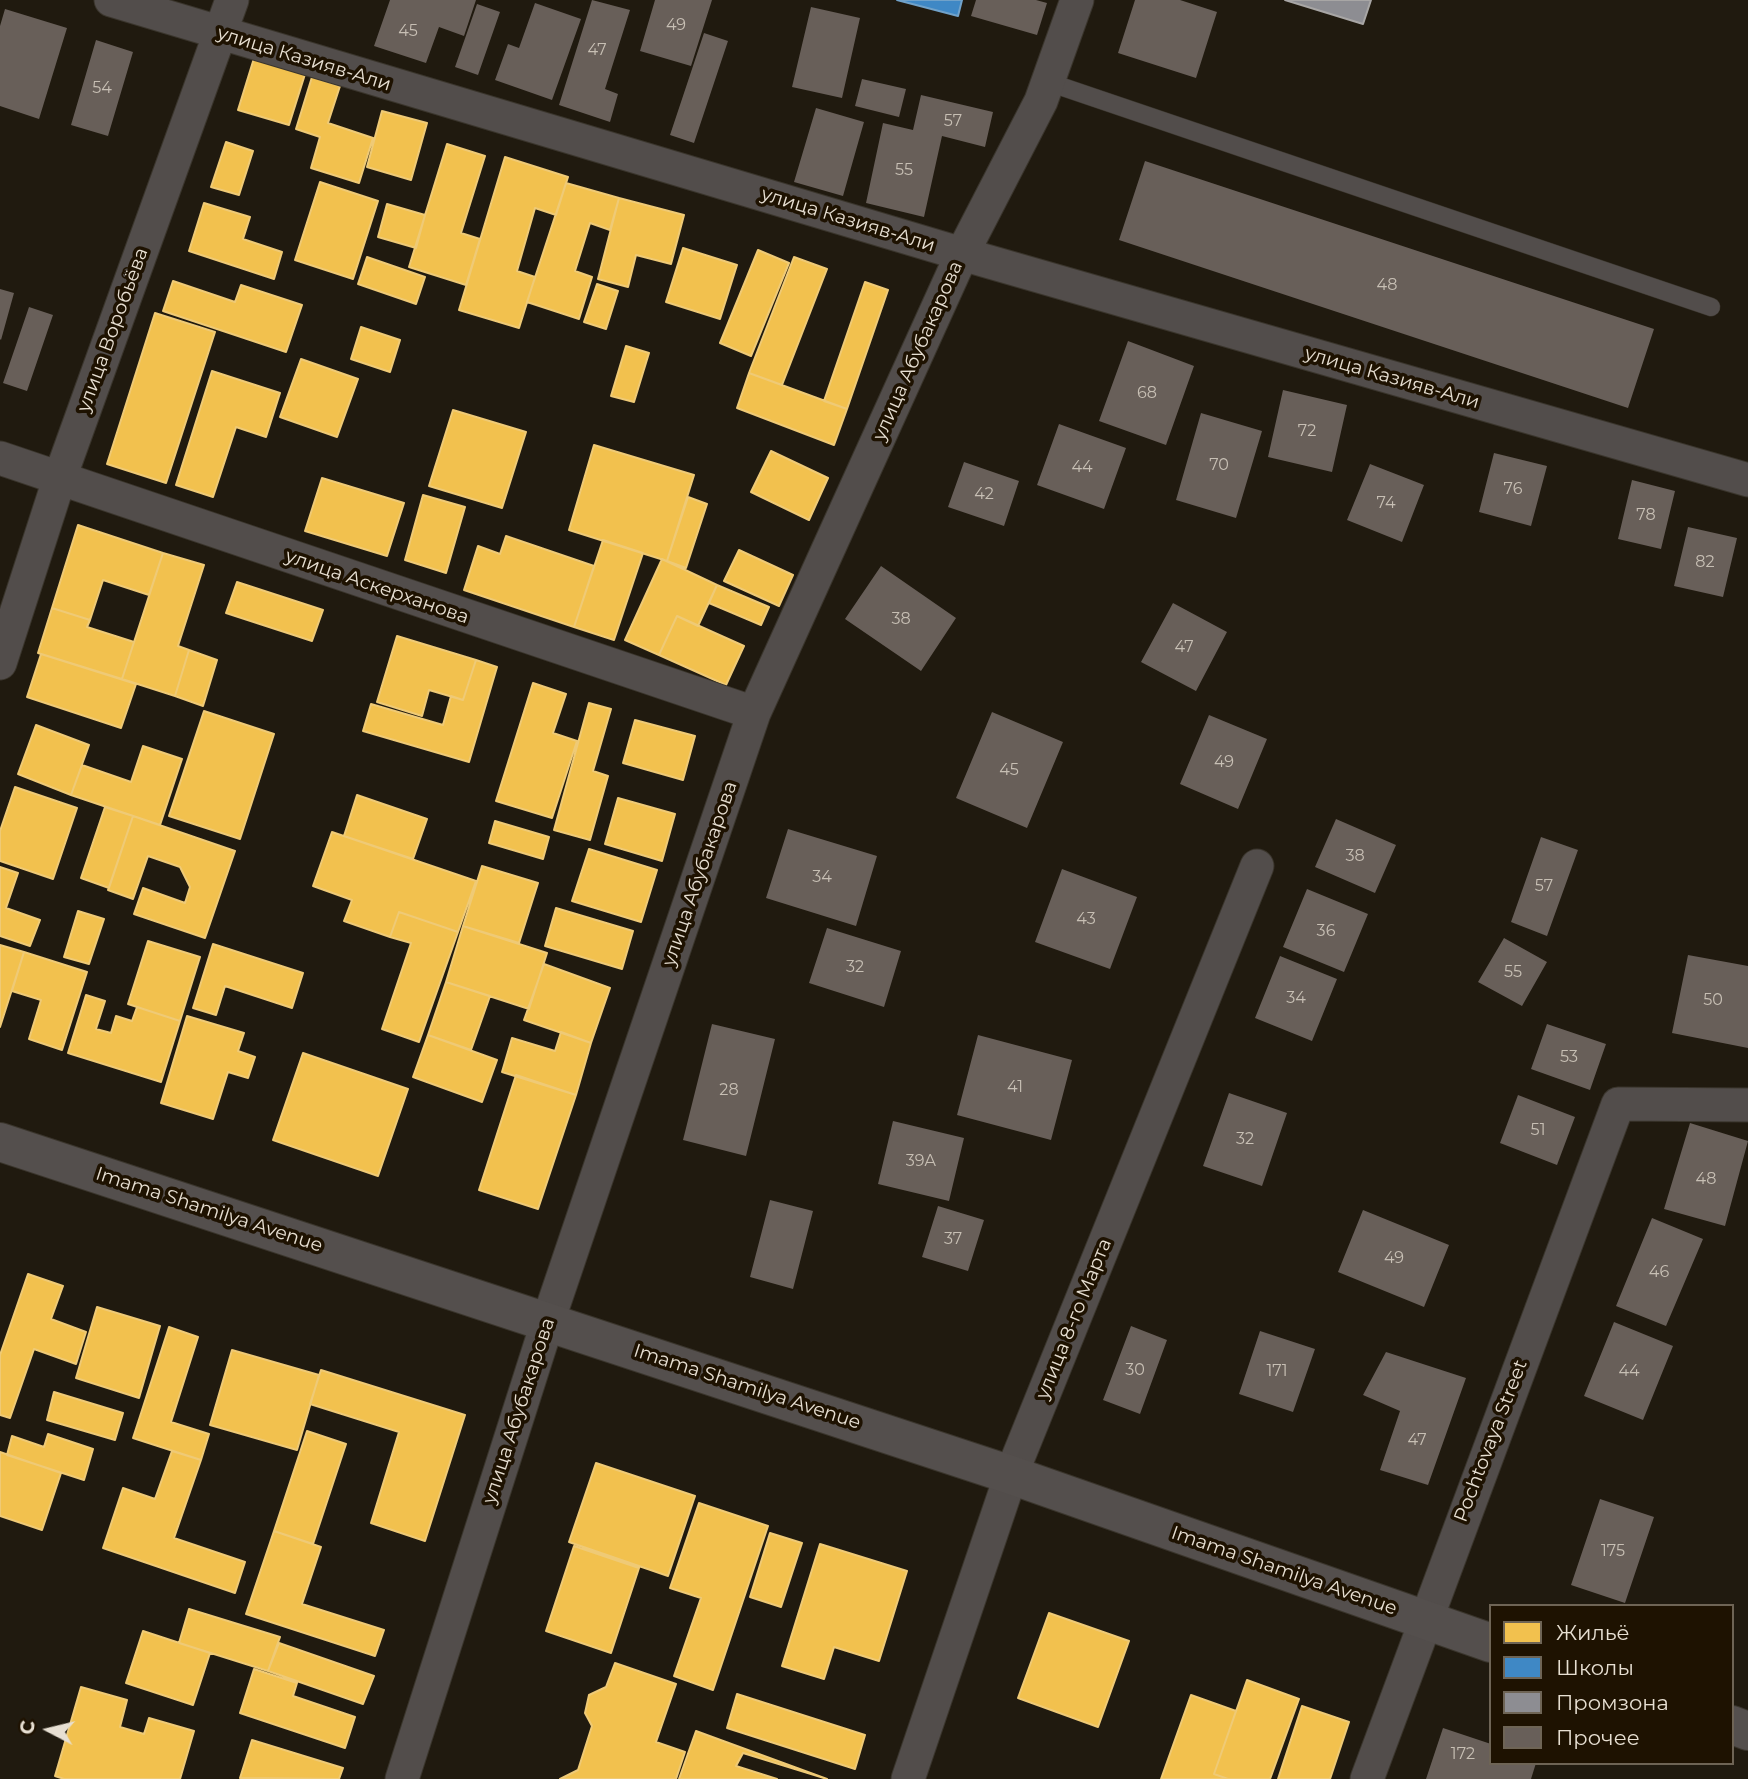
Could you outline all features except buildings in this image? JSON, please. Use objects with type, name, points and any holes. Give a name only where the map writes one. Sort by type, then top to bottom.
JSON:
[{"type":"main road","name":"Imama Shamilya Avenue","points":[[0,1142],[1011,1475],[1489,1642]]},
{"type":"street","name":"улица Казияв-Али","points":[[111,0],[962,254],[1748,480]]},
{"type":"street","name":"улица Воробьёва","points":[[0,663],[59,480],[232,0]]},
{"type":"street","name":"улица Абубакарова","points":[[402,1779],[548,1321],[754,713],[962,254],[1048,82],[1077,0]]},
{"type":"street","name":"улица Аскерханова","points":[[0,458],[754,713]]},
{"type":"street","name":"улица 8-го Марта","points":[[908,1779],[1011,1475],[1257,866]]},
{"type":"street","name":"Pochtovaya Street","points":[[1367,1779],[1618,1104],[1748,1105]]},
{"type":"lane","points":[[1048,82],[1711,307]]}]
